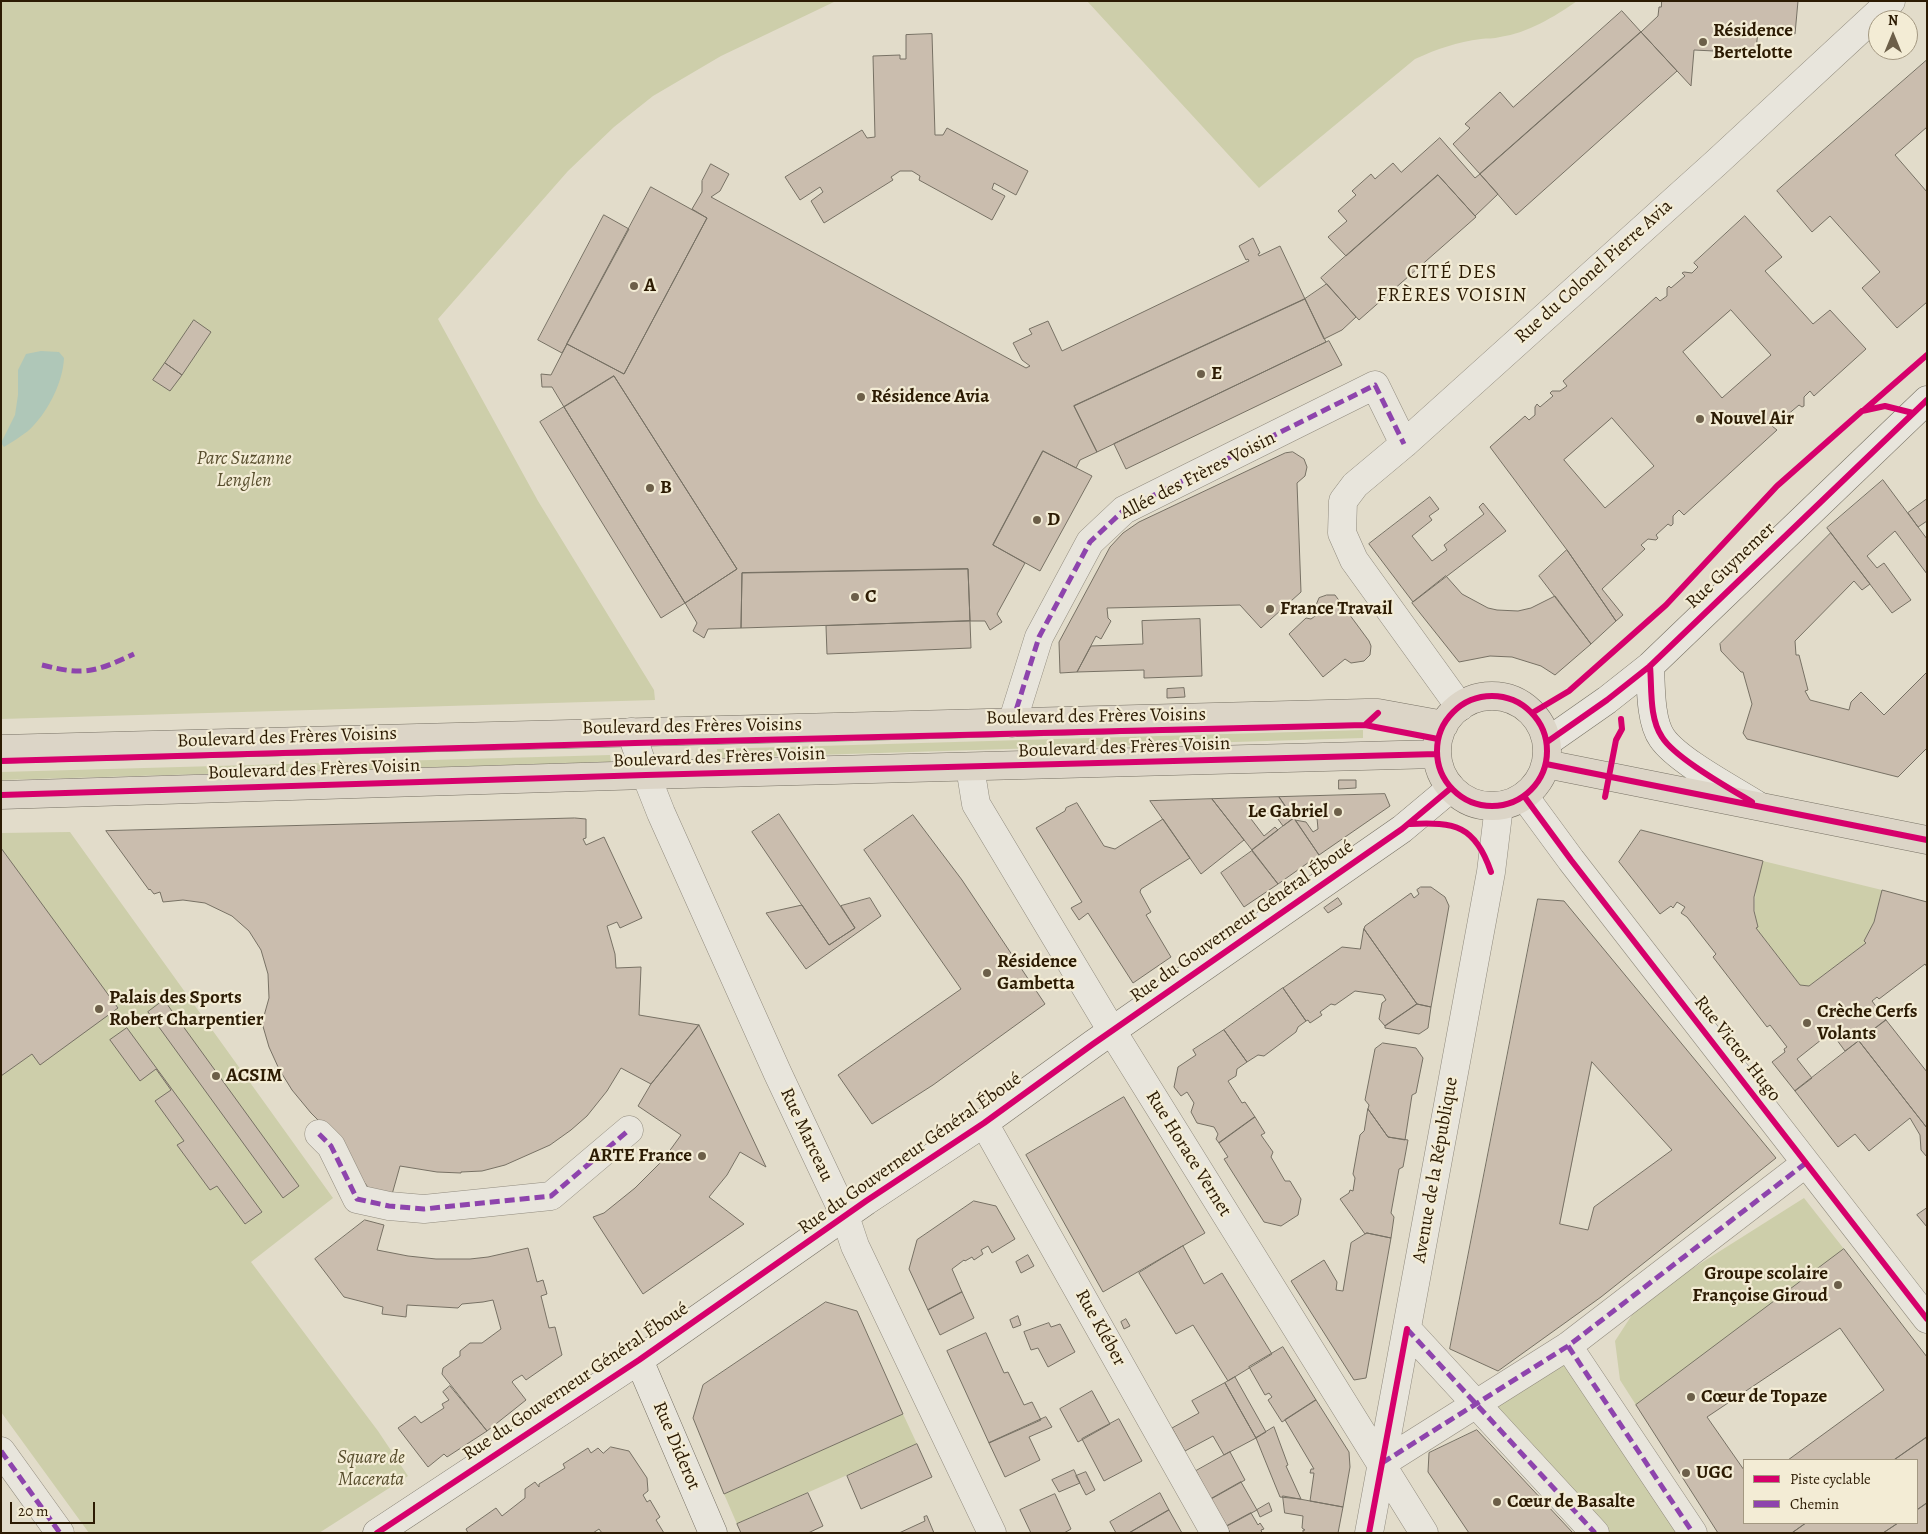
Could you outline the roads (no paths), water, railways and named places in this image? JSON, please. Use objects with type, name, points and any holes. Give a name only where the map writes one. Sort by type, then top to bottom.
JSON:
[{"type":"main road","points":[[1492,696],[1514,700],[1524,706],[1539,722],[1547,753],[1538,782],[1524,796],[1512,803],[1499,806],[1481,805],[1464,799],[1451,788],[1441,772],[1437,754],[1438,739],[1452,716],[1480,697],[1492,696]]},
{"type":"main road","name":"Boulevard des Frères Voisin","points":[[1,749],[1378,713],[1452,716]]},
{"type":"main road","points":[[1547,753],[1758,806],[1927,840]]},
{"type":"main road","name":"Boulevard des Frères Voisin","points":[[1,795],[646,775],[1437,754]]},
{"type":"street","name":"Rue du Colonel Pierre Avia","points":[[1452,716],[1354,560],[1342,533],[1343,501],[1355,485],[1404,444],[1724,156],[1891,1]]},
{"type":"street","name":"Allée des Frères Voisin","points":[[1012,722],[1039,638],[1090,542],[1124,510],[1375,385],[1404,444]]},
{"type":"street","name":"Rue Guynemer","points":[[1547,753],[1607,700],[1650,666],[1927,400]]},
{"type":"street","points":[[1650,666],[1654,716],[1661,737],[1677,754],[1758,806]]},
{"type":"street","name":"Rue Marceau","points":[[631,732],[646,775],[778,1074],[845,1216],[855,1246],[992,1533]]},
{"type":"street","name":"Rue Horace Vernet","points":[[970,767],[976,804],[1112,1031],[1424,1533]]},
{"type":"street","name":"Rue du Gouverneur Général Éboué","points":[[377,1533],[639,1360],[845,1216],[984,1123],[1112,1031],[1402,829],[1451,788]]},
{"type":"street","name":"Rue Victor Hugo","points":[[1524,796],[1571,860],[1927,1319]]},
{"type":"street","name":"Avenue de la République","points":[[1369,1533],[1490,872],[1499,806]]},
{"type":"street","name":"Rue Kléber","points":[[984,1123],[1215,1533]]},
{"type":"street","points":[[319,1134],[330,1146],[357,1199],[389,1206],[424,1209],[551,1196],[629,1130]]},
{"type":"street","points":[[1381,1464],[1568,1346],[1806,1163]]},
{"type":"street","points":[[1407,1329],[1595,1533]]},
{"type":"street","points":[[1568,1346],[1693,1533]]},
{"type":"street","name":"Rue Diderot","points":[[639,1360],[713,1533]]},
{"type":"street","points":[[1,1451],[60,1533]]},
{"type":"place","name":"Résidence Bertelotte","points":[[1703,42]]},
{"type":"place","name":"A","points":[[634,286]]},
{"type":"place","name":"E","points":[[1201,374]]},
{"type":"place","name":"Résidence Avia","points":[[861,397]]},
{"type":"place","name":"Nouvel Air","points":[[1700,419]]},
{"type":"place","name":"B","points":[[650,488]]},
{"type":"place","name":"D","points":[[1037,520]]},
{"type":"place","name":"C","points":[[855,597]]},
{"type":"place","name":"France Travail","points":[[1270,609]]},
{"type":"place","name":"Le Gabriel","points":[[1338,812]]},
{"type":"place","name":"Résidence Gambetta","points":[[987,973]]},
{"type":"place","name":"Palais des Sports Robert Charpentier","points":[[99,1009]]},
{"type":"place","name":"Crèche Cerfs Volants","points":[[1807,1023]]},
{"type":"place","name":"ACSIM","points":[[216,1076]]},
{"type":"place","name":"ARTE France","points":[[702,1156]]},
{"type":"place","name":"Groupe scolaire Françoise Giroud","points":[[1838,1285]]},
{"type":"place","name":"Cœur de Topaze","points":[[1691,1397]]},
{"type":"place","name":"UGC","points":[[1686,1473]]},
{"type":"place","name":"Cœur de Basalte","points":[[1497,1502]]},
{"type":"district","name":"CITÉ DES FRÈRES VOISIN","points":[[1452,284]]},
{"type":"park label","name":"Parc Suzanne Lenglen","points":[[244,470]]},
{"type":"park label","name":"Square de Macerata","points":[[371,1469]]}]
